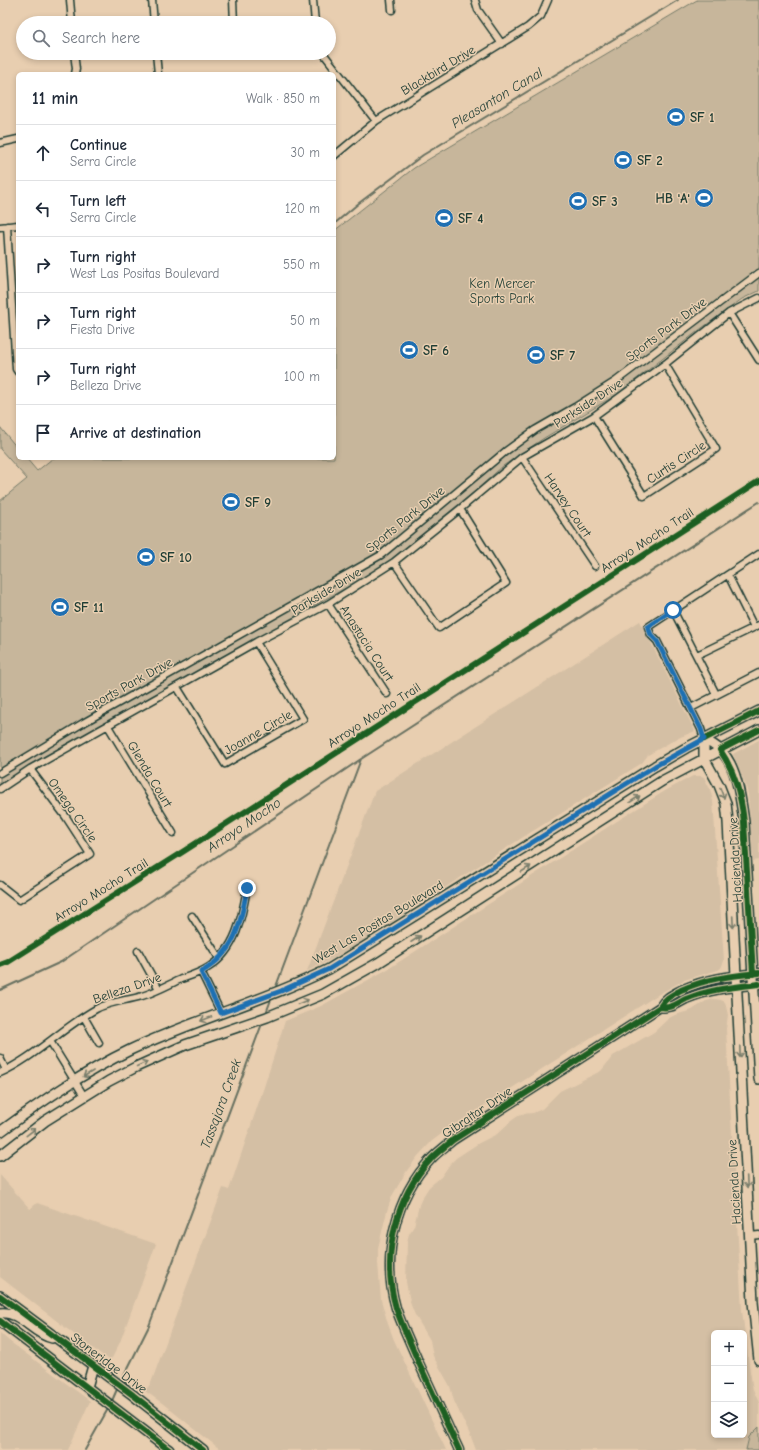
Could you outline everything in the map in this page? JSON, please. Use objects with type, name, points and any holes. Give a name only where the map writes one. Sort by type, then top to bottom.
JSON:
[{"type":"main road","name":"West Las Positas Boulevard","points":[[0,1132],[36,1106],[75,1081],[130,1050],[179,1029],[281,991],[324,972],[655,766],[759,711]]},
{"type":"main road","points":[[0,1156],[45,1121],[109,1081],[136,1067],[185,1046],[267,1017],[323,994],[378,963],[662,782],[704,758],[759,730]]},
{"type":"main road","name":"Hacienda Drive","points":[[704,739],[720,750],[729,762],[741,800],[756,973],[759,1079]]},
{"type":"main road","name":"Hacienda Drive","points":[[704,739],[704,758],[719,785],[726,803],[754,1236],[754,1319],[759,1360]]},
{"type":"main road","name":"Stoneridge Drive","points":[[0,1296],[58,1338],[203,1450]]},
{"type":"main road","points":[[0,1313],[10,1313],[38,1333],[52,1338],[58,1338]]},
{"type":"main road","points":[[0,1321],[169,1450]]},
{"type":"main road","points":[[87,1387],[93,1366]]},
{"type":"street","points":[[70,0],[71,16]]},
{"type":"street","points":[[152,0],[153,16]]},
{"type":"street","points":[[232,0],[233,16]]},
{"type":"street","points":[[313,0],[314,16]]},
{"type":"street","points":[[392,0],[392,10]]},
{"type":"street","points":[[475,0],[478,10],[502,44]]},
{"type":"street","name":"Blackbird Drive","points":[[336,154],[376,121],[528,28],[541,16],[548,0]]},
{"type":"street","points":[[75,60],[75,72]]},
{"type":"street","points":[[157,60],[158,72]]},
{"type":"street","points":[[328,60],[376,121]]},
{"type":"street","points":[[0,143],[16,139]]},
{"type":"street","points":[[0,227],[16,225]]},
{"type":"street","points":[[7,226],[16,361]]},
{"type":"street","name":"Sports Park Drive","points":[[0,773],[83,723],[381,555],[506,451],[535,430],[616,381],[759,273]]},
{"type":"street","name":"Parkside Drive","points":[[0,789],[30,769],[256,642],[328,604],[394,562],[522,457],[594,416],[665,364],[729,313],[759,298]]},
{"type":"street","points":[[729,313],[759,360]]},
{"type":"street","name":"Curtis Circle","points":[[594,416],[644,496],[716,449],[665,364]]},
{"type":"street","name":"Harvey Court","points":[[522,457],[595,566]]},
{"type":"street","points":[[394,562],[439,628],[506,584],[460,509]]},
{"type":"street","points":[[704,739],[701,729],[657,641],[651,635],[648,627],[759,554]]},
{"type":"street","points":[[697,655],[757,626],[728,575]]},
{"type":"street","name":"Anastacia Court","points":[[328,604],[387,694]]},
{"type":"street","points":[[673,610],[716,694]]},
{"type":"street","name":"Joanne Circle","points":[[177,687],[225,764],[303,718],[256,642]]},
{"type":"street","points":[[690,708],[759,672]]},
{"type":"street","name":"Glenda Court","points":[[108,726],[172,833]]},
{"type":"street","name":"Omega Circle","points":[[0,885],[19,900],[90,854],[66,817],[30,769]]},
{"type":"street","name":"Belleza Drive","points":[[0,1073],[28,1057],[96,1009],[110,1003],[142,996],[159,990],[201,972],[210,966],[226,951],[233,940],[240,925],[247,888]]},
{"type":"street","points":[[192,916],[219,958]]},
{"type":"street","points":[[138,951],[159,990]]},
{"type":"street","points":[[201,972],[221,1013]]},
{"type":"street","name":"Gibraltar Drive","points":[[459,1450],[405,1332],[396,1308],[392,1288],[390,1255],[392,1236],[398,1215],[408,1192],[423,1168],[433,1157],[453,1140],[660,1007],[663,1001],[670,995],[706,980],[722,976],[756,973]]},
{"type":"street","name":"Gibraltar Drive","points":[[660,1007],[668,1008],[695,995],[708,991],[737,986],[756,985]]},
{"type":"street","points":[[84,1017],[99,1043]]},
{"type":"street","points":[[50,1041],[84,1096]]},
{"type":"street","points":[[0,1058],[6,1070]]},
{"type":"shaded area","points":[[640,621],[695,731],[676,739],[648,755],[642,763],[528,834],[362,941],[334,958],[307,971],[375,791]]},
{"type":"shaded area","points":[[759,740],[759,860],[753,861],[748,794],[733,754]]},
{"type":"shaded area","points":[[693,776],[704,777],[710,789],[713,801],[724,961],[721,968],[684,980],[659,994],[448,1129],[432,1141],[418,1156],[406,1172],[392,1196],[378,1248],[381,1300],[394,1340],[446,1450],[221,1450],[145,1391],[151,1383],[223,1188],[229,1190],[285,1021],[321,1006],[388,969],[614,823],[665,791]]},
{"type":"shaded area","points":[[714,999],[725,1002],[728,1015],[726,1029],[742,1311],[744,1330],[711,1330],[711,1438],[747,1438],[747,1349],[753,1389],[759,1403],[759,1450],[476,1450],[454,1401],[450,1386],[433,1356],[430,1340],[415,1315],[408,1292],[406,1282],[407,1242],[409,1234],[414,1226],[422,1198],[429,1187],[441,1177],[456,1158],[479,1143],[497,1134],[521,1114],[533,1113],[542,1109],[560,1091],[601,1071],[613,1056],[654,1032],[669,1018],[692,1010],[706,1001]]},
{"type":"shaded area","points":[[0,1175],[30,1209],[37,1203],[156,1244],[120,1342],[112,1358],[109,1359],[105,1357],[84,1342],[0,1277]]},
{"type":"shaded area","points":[[0,1333],[90,1401],[68,1450],[0,1450]]},
{"type":"green space","name":"Ken Mercer Sports Park","points":[[697,0],[759,0],[759,291],[742,299],[702,328],[616,395],[544,438],[503,466],[474,492],[390,560],[367,576],[33,763],[0,785],[0,501],[27,479],[0,449],[0,427],[16,447],[16,460],[28,460],[37,471],[51,460],[336,460],[336,229],[414,168]]},
{"type":"green space","points":[[759,1427],[759,1450],[746,1450],[749,1437]]},
{"type":"waterway","name":"Pleasanton Canal","points":[[336,222],[359,203],[423,155],[678,0]]},
{"type":"waterway","name":"Arroyo Mocho","points":[[0,990],[61,962],[361,759],[759,502]]},
{"type":"waterway","name":"Tassajara Creek","points":[[275,989],[361,759]]},
{"type":"waterway","name":"Tassajara Creek","points":[[266,1013],[272,997]]},
{"type":"waterway","name":"Tassajara Creek","points":[[121,1382],[149,1326],[263,1021]]},
{"type":"waterway","name":"Tassajara Creek","points":[[111,1403],[118,1387]]},
{"type":"waterway","name":"Tassajara Creek","points":[[85,1450],[109,1407]]},
{"type":"cycle path","name":"Arroyo Mocho Trail","points":[[0,965],[8,962],[184,851],[759,481]]},
{"type":"cycle path","points":[[704,739],[759,711]]},
{"type":"cycle path","points":[[753,974],[743,812],[733,775],[720,750],[759,730]]},
{"type":"cycle path","points":[[459,1450],[404,1328],[396,1308],[392,1288],[390,1268],[394,1228],[400,1209],[419,1174],[432,1158],[453,1140],[660,1007],[664,1001],[672,995],[691,986],[710,980],[759,973]]},
{"type":"cycle path","points":[[660,1007],[670,1007],[686,999],[713,991],[731,987],[759,984]]},
{"type":"cycle path","points":[[0,1296],[133,1395],[203,1450]]},
{"type":"cycle path","points":[[0,1321],[169,1450]]},
{"type":"place","name":"SF 1","points":[[676,117]]},
{"type":"place","name":"SF 2","points":[[623,160]]},
{"type":"place","name":"HB 'A'","points":[[704,198]]},
{"type":"place","name":"SF 3","points":[[578,201]]},
{"type":"place","name":"SF 4","points":[[444,218]]},
{"type":"place","name":"SF 6","points":[[409,350]]},
{"type":"place","name":"SF 7","points":[[536,355]]},
{"type":"place","name":"SF 9","points":[[231,502]]},
{"type":"place","name":"SF 10","points":[[146,557]]},
{"type":"place","name":"SF 11","points":[[60,607]]},
{"type":"route","points":[[247,888],[240,925],[233,940],[226,951],[219,958],[201,972],[221,1013],[281,991],[329,969],[655,766],[704,739],[701,729],[657,641],[651,635],[648,627],[673,610]]}]
